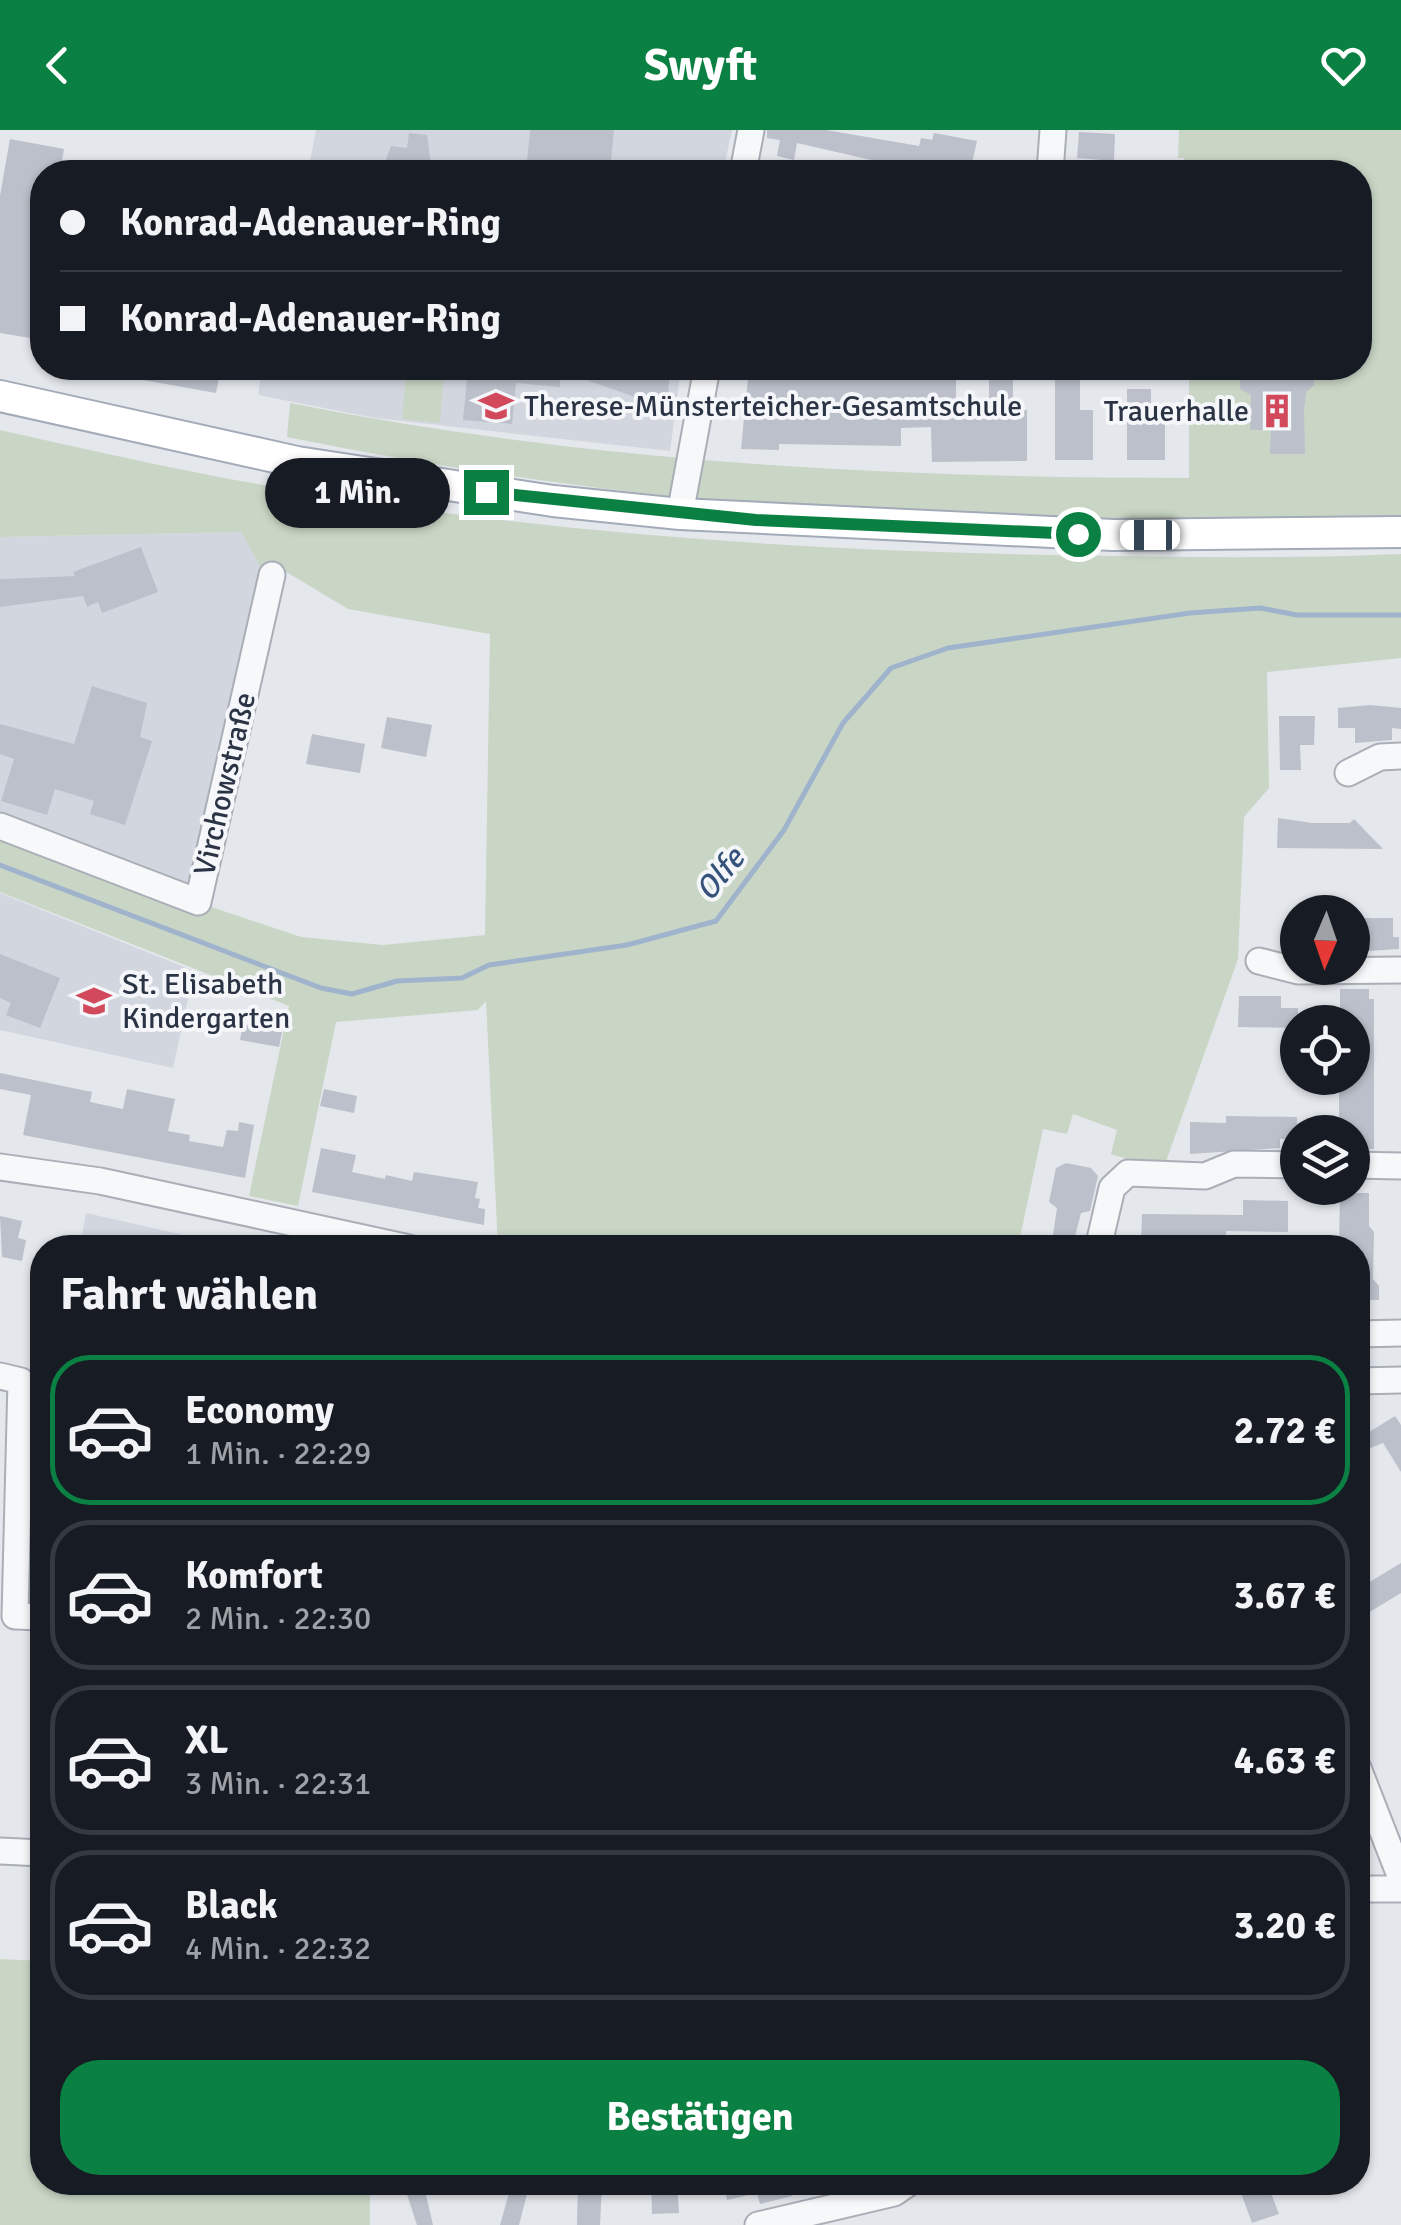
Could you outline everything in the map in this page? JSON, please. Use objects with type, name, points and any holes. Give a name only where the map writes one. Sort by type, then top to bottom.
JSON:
[{"type":"main road","points":[[0,396],[238,448],[420,482],[680,514],[1114,535],[1401,532]]},
{"type":"street","points":[[745,160],[751,130]]},
{"type":"street","points":[[1051,160],[1053,130]]},
{"type":"street","points":[[680,514],[706,380]]},
{"type":"street","name":"Virchowstraße","points":[[0,826],[198,902],[272,575]]},
{"type":"street","points":[[1348,773],[1380,757],[1401,756]]},
{"type":"street","points":[[1259,961],[1298,971],[1401,970]]},
{"type":"street","points":[[1101,1235],[1112,1188],[1128,1173],[1205,1176],[1234,1164],[1280,1165]]},
{"type":"street","points":[[1370,1166],[1401,1166]]},
{"type":"street","points":[[0,1167],[100,1181],[349,1235]]},
{"type":"street","points":[[1370,1334],[1401,1333]]},
{"type":"street","points":[[1370,1379],[1400,1373]]},
{"type":"street","points":[[0,1376],[21,1380],[7,1616]]},
{"type":"street","points":[[1370,1799],[1401,1878]]},
{"type":"street","points":[[0,1852],[30,1853]]},
{"type":"street","points":[[1370,1889],[1401,1890]]},
{"type":"street","points":[[758,2225],[886,2195]]},
{"type":"shaded area","points":[[316,130],[732,130],[726,160],[310,160]]},
{"type":"shaded area","name":"Therese-Münsterteicher-Gesamtschule","points":[[260,380],[679,380],[670,451],[375,418],[258,395]]},
{"type":"shaded area","points":[[242,532],[265,575],[192,908],[0,836],[0,537]]},
{"type":"shaded area","name":"St. Elisabeth Kindergarten","points":[[0,893],[194,971],[173,1068],[0,1030]]},
{"type":"shaded area","points":[[86,1213],[184,1235],[82,1235]]},
{"type":"green space","points":[[1179,130],[1401,130],[1401,516],[1124,523],[841,512],[560,483],[287,437],[290,403],[513,440],[738,463],[963,475],[1189,478],[1189,380],[1372,380],[1372,160],[1178,158]]},
{"type":"green space","points":[[406,380],[443,380],[440,423],[402,419]]},
{"type":"green space","points":[[0,430],[187,471],[318,494],[422,510],[632,533],[843,548],[1054,555],[1401,554],[1401,658],[1267,672],[1269,788],[1244,817],[1238,959],[1163,1170],[1111,1154],[1117,1130],[1073,1114],[1067,1134],[1043,1129],[1021,1235],[497,1235],[486,1001],[478,1010],[336,1022],[298,1206],[249,1196],[289,1006],[0,892],[0,836],[301,937],[383,945],[485,935],[490,634],[348,609],[278,567],[265,575],[241,532],[0,537]]},
{"type":"green space","points":[[0,1959],[30,1960],[30,2195],[370,2195],[370,2225],[0,2225]]},
{"type":"building","points":[[530,130],[614,130],[611,160],[527,160]]},
{"type":"building","points":[[767,130],[826,130],[919,146],[921,138],[932,140],[934,133],[977,141],[973,160],[871,160],[797,143],[794,160],[777,156],[780,140],[767,138]]},
{"type":"building","points":[[1079,132],[1115,134],[1114,160],[1077,158]]},
{"type":"building","points":[[409,133],[427,135],[430,160],[386,160],[391,146],[407,148]]},
{"type":"building","points":[[10,139],[64,149],[62,160],[30,160],[30,338],[0,333],[0,196]]},
{"type":"building","points":[[143,380],[219,380],[216,393]]},
{"type":"building","points":[[467,380],[560,380],[560,387],[516,383],[512,424],[463,420]]},
{"type":"building","points":[[669,380],[667,408],[589,381]]},
{"type":"building","points":[[748,380],[956,380],[956,411],[989,410],[989,380],[1013,380],[1013,410],[1027,410],[1027,461],[932,462],[931,427],[901,428],[901,446],[779,444],[779,450],[741,449]]},
{"type":"building","points":[[1055,380],[1080,380],[1080,410],[1093,410],[1093,460],[1055,460]]},
{"type":"building","name":"Trauerhalle","points":[[1240,380],[1314,380],[1306,392],[1305,454],[1270,454],[1271,430],[1250,430],[1251,395],[1240,389]]},
{"type":"building","points":[[1127,389],[1151,389],[1151,409],[1165,409],[1165,460],[1127,460]]},
{"type":"building","points":[[141,547],[158,592],[102,613],[98,602],[87,607],[83,596],[0,607],[0,579],[75,576],[73,572]]},
{"type":"building","points":[[92,686],[147,703],[140,737],[152,741],[125,825],[90,814],[94,801],[55,789],[47,815],[1,801],[14,759],[0,754],[0,724],[74,744]]},
{"type":"building","points":[[1338,708],[1401,708],[1401,729],[1392,728],[1392,740],[1355,743],[1355,728],[1338,728]]},
{"type":"building","points":[[1279,716],[1315,716],[1314,745],[1300,745],[1301,770],[1280,770]]},
{"type":"building","points":[[387,717],[432,725],[426,757],[381,748]]},
{"type":"building","points":[[312,734],[365,744],[360,773],[306,764]]},
{"type":"building","points":[[1278,818],[1312,823],[1350,823],[1354,819],[1383,849],[1277,848]]},
{"type":"building","points":[[1370,918],[1393,918],[1393,937],[1399,937],[1399,949],[1370,951]]},
{"type":"building","points":[[0,954],[60,978],[40,1028],[6,1015],[11,1003],[0,998]]},
{"type":"building","points":[[1340,989],[1369,989],[1369,999],[1374,999],[1374,1149],[1370,1149],[1370,1115],[1339,1115],[1339,1095],[1370,1095],[1370,1005],[1340,1005]]},
{"type":"building","points":[[1239,996],[1281,996],[1280,1028],[1238,1027]]},
{"type":"building","points":[[243,1024],[282,1032],[279,1047],[240,1040]]},
{"type":"building","points":[[0,1073],[92,1092],[90,1102],[123,1109],[127,1089],[175,1099],[168,1131],[190,1135],[189,1141],[223,1147],[227,1130],[238,1131],[239,1122],[254,1125],[245,1178],[23,1135],[31,1095],[0,1089]]},
{"type":"building","points":[[324,1089],[357,1096],[354,1113],[320,1106]]},
{"type":"building","points":[[1226,1116],[1280,1117],[1280,1148],[1190,1154],[1190,1122],[1226,1123]]},
{"type":"building","points":[[321,1148],[356,1155],[352,1172],[412,1181],[414,1172],[478,1182],[475,1198],[480,1199],[478,1208],[485,1209],[484,1225],[312,1192]]},
{"type":"building","points":[[1066,1163],[1091,1168],[1098,1176],[1090,1211],[1081,1213],[1075,1235],[1053,1235],[1057,1208],[1049,1202],[1056,1168]]},
{"type":"building","points":[[1243,1200],[1280,1201],[1280,1205],[1288,1205],[1288,1232],[1141,1235],[1142,1214],[1243,1215]]},
{"type":"building","points":[[1340,1205],[1369,1205],[1369,1226],[1374,1232],[1373,1279],[1379,1286],[1379,1300],[1370,1300],[1370,1235],[1339,1235]]},
{"type":"building","points":[[0,1216],[22,1221],[18,1238],[26,1240],[22,1261],[2,1257]]},
{"type":"building","points":[[1395,1416],[1401,1425],[1401,1472],[1383,1443],[1370,1448],[1370,1432]]},
{"type":"building","points":[[1401,1563],[1401,1593],[1370,1612],[1370,1582]]},
{"type":"building","points":[[407,2195],[426,2195],[433,2225],[417,2225]]},
{"type":"building","points":[[508,2195],[527,2195],[519,2225],[500,2225]]},
{"type":"building","points":[[578,2195],[601,2195],[600,2225],[577,2225]]},
{"type":"building","points":[[651,2195],[678,2195],[679,2213],[652,2214]]},
{"type":"building","points":[[758,2195],[792,2195],[792,2196],[760,2204]]},
{"type":"building","points":[[1242,2195],[1272,2195],[1279,2214],[1252,2223]]},
{"type":"waterway","name":"Olfe","points":[[0,865],[321,988],[352,994],[397,981],[462,978],[489,965],[627,945],[716,921],[784,830],[843,723],[891,668],[948,648],[1190,613],[1260,608],[1297,615],[1401,615]]},
{"type":"place","name":"Therese-Münsterteicher-Gesamtschule","points":[[496,406]]},
{"type":"place","name":"Trauerhalle","points":[[1277,411]]},
{"type":"place","name":"St. Elisabeth Kindergarten","points":[[94,1001]]},
{"type":"route","points":[[486,492],[756,520],[1078,534]]}]
